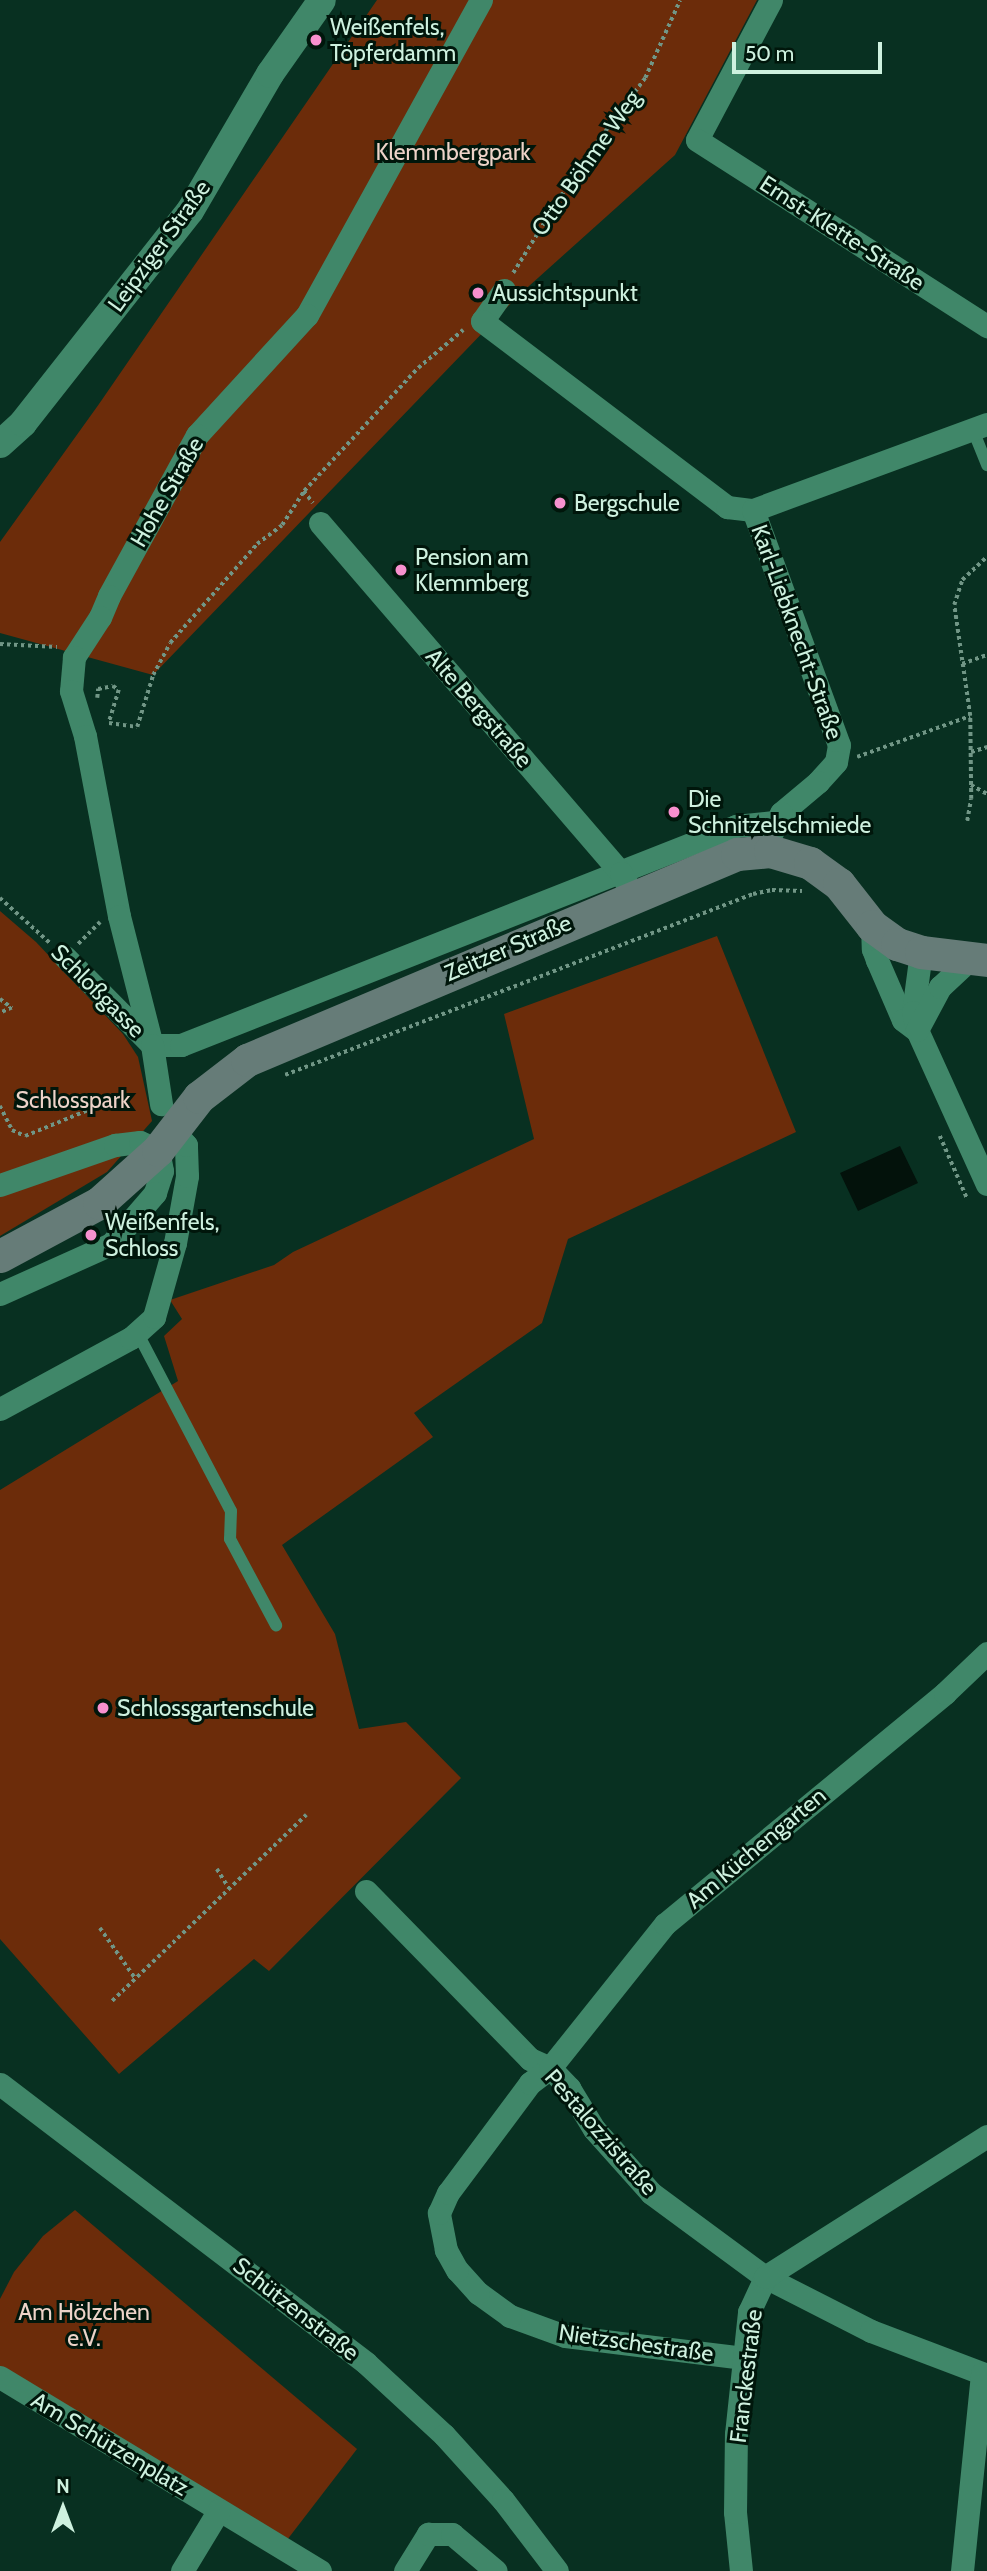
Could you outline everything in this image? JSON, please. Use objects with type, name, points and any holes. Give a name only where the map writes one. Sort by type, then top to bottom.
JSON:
[{"type":"main road","name":"Zeitzer Straße","points":[[0,1256],[99,1203],[164,1128],[247,1060],[627,885],[737,854],[772,836],[797,857],[825,872],[852,898],[872,926],[897,944],[921,953]]},
{"type":"main road","points":[[921,953],[979,959]]},
{"type":"street","name":"Leipziger Straße","points":[[0,444],[23,423],[190,211],[258,92],[322,0]]},
{"type":"street","name":"Hohe Straße","points":[[152,1045],[119,916],[85,736],[71,691],[74,657],[100,617],[115,584],[197,435],[307,314],[481,0]]},
{"type":"street","name":"Ernst-Klette-Straße","points":[[771,0],[697,140],[987,327]]},
{"type":"street","points":[[482,321],[504,290]]},
{"type":"street","name":"Karl-Liebknecht-Straße","points":[[482,321],[727,507],[753,510],[839,745],[836,762],[772,836]]},
{"type":"street","points":[[753,510],[980,427]]},
{"type":"street","name":"Alte Bergstraße","points":[[320,523],[627,885]]},
{"type":"street","name":"Zeitzer Straße","points":[[152,1045],[181,1045],[627,885]]},
{"type":"street","name":"Zeitzer Straße","points":[[872,926],[873,949],[877,960],[903,1020],[917,1030]]},
{"type":"street","name":"Zeitzer Straße","points":[[921,953],[913,1012],[917,1030],[987,1184]]},
{"type":"street","name":"Schloßgasse","points":[[65,957],[152,1045],[164,1128]]},
{"type":"street","points":[[917,1030],[940,987],[979,959]]},
{"type":"street","points":[[0,1185],[115,1145],[140,1142],[164,1128]]},
{"type":"street","points":[[0,1294],[111,1244],[137,1216],[161,1182],[164,1128]]},
{"type":"street","points":[[0,1409],[137,1332],[154,1317],[174,1243],[187,1176],[186,1145],[164,1128]]},
{"type":"street","name":"Am Küchengarten","points":[[550,2068],[665,1924],[945,1693],[987,1653]]},
{"type":"street","name":"Pestalozzistraße","points":[[366,1891],[530,2059],[550,2068],[569,2088],[594,2129],[651,2193],[765,2277],[871,2331],[984,2374]]},
{"type":"street","name":"Nietzschestraße","points":[[550,2068],[530,2083],[448,2193],[439,2213],[440,2231],[457,2270],[478,2293],[510,2316],[565,2336],[744,2358]]},
{"type":"street","name":"Schützenstraße","points":[[0,2084],[366,2363],[444,2435],[503,2500],[556,2571]]},
{"type":"street","name":"Franckestraße","points":[[741,2571],[735,2499],[736,2434],[750,2312],[765,2277],[987,2136]]},
{"type":"street","points":[[962,2571],[984,2374]]},
{"type":"street","name":"Am Schützenplatz","points":[[0,2377],[320,2571]]},
{"type":"street","points":[[181,2571],[219,2510]]},
{"type":"street","points":[[405,2571],[428,2534],[452,2534],[496,2571]]},
{"type":"lane","points":[[980,427],[987,465]]},
{"type":"lane","points":[[137,1332],[231,1511],[230,1539],[276,1625]]},
{"type":"path","name":"Otto Böhme Weg","points":[[504,290],[580,165],[645,78],[680,0]]},
{"type":"path","points":[[113,686],[119,690],[109,723],[136,727],[153,675],[170,643],[257,544],[282,525],[304,491],[418,368],[457,333],[482,321]]},
{"type":"path","points":[[967,821],[971,785],[970,716],[954,606],[962,580],[987,557]]},
{"type":"path","points":[[0,644],[70,648]]},
{"type":"path","points":[[962,664],[987,656]]},
{"type":"path","points":[[863,755],[970,716]]},
{"type":"path","points":[[971,752],[987,747]]},
{"type":"path","points":[[971,785],[987,794]]},
{"type":"path","points":[[278,1078],[753,894],[772,890],[806,891]]},
{"type":"path","name":"Schloßgasse","points":[[0,898],[65,957]]},
{"type":"path","points":[[65,957],[103,918],[119,916]]},
{"type":"path","points":[[0,999],[12,1008],[0,1013]]},
{"type":"path","points":[[0,1106],[12,1129],[25,1136],[89,1110]]},
{"type":"path","points":[[0,1123],[7,1121]]},
{"type":"path","points":[[935,1126],[967,1198]]},
{"type":"path","points":[[112,2001],[306,1815]]},
{"type":"path","points":[[217,1869],[229,1888]]},
{"type":"path","points":[[100,1928],[135,1978]]},
{"type":"green space","name":"Klemmbergpark","points":[[377,0],[757,0],[675,155],[519,295],[153,675],[0,633],[0,542],[99,404]]},
{"type":"green space","name":"Schlosspark","points":[[0,911],[36,942],[123,1034],[138,1057],[152,1121],[107,1172],[0,1236]]},
{"type":"green space","points":[[717,936],[796,1132],[568,1239],[542,1323],[414,1413],[433,1437],[282,1545],[335,1634],[359,1729],[406,1722],[461,1778],[269,1971],[254,1959],[119,2074],[0,1939],[0,1490],[178,1381],[164,1336],[182,1319],[170,1300],[274,1265],[293,1252],[534,1139],[504,1014]]},
{"type":"green space","name":"Am Hölzchen e.V.","points":[[75,2210],[357,2449],[287,2540],[0,2369],[0,2299],[14,2272],[43,2236]]},
{"type":"shaded area","points":[[900,1146],[918,1183],[858,1211],[840,1173]]},
{"type":"place","name":"Weißenfels, Töpferdamm","points":[[316,40]]},
{"type":"place","name":"Aussichtspunkt","points":[[478,293]]},
{"type":"place","name":"Bergschule","points":[[560,503]]},
{"type":"place","name":"Pension am Klemmberg","points":[[401,570]]},
{"type":"place","name":"Die Schnitzelschmiede","points":[[674,812]]},
{"type":"place","name":"Weißenfels, Schloss","points":[[91,1235]]},
{"type":"place","name":"Schlossgartenschule","points":[[103,1708]]}]
